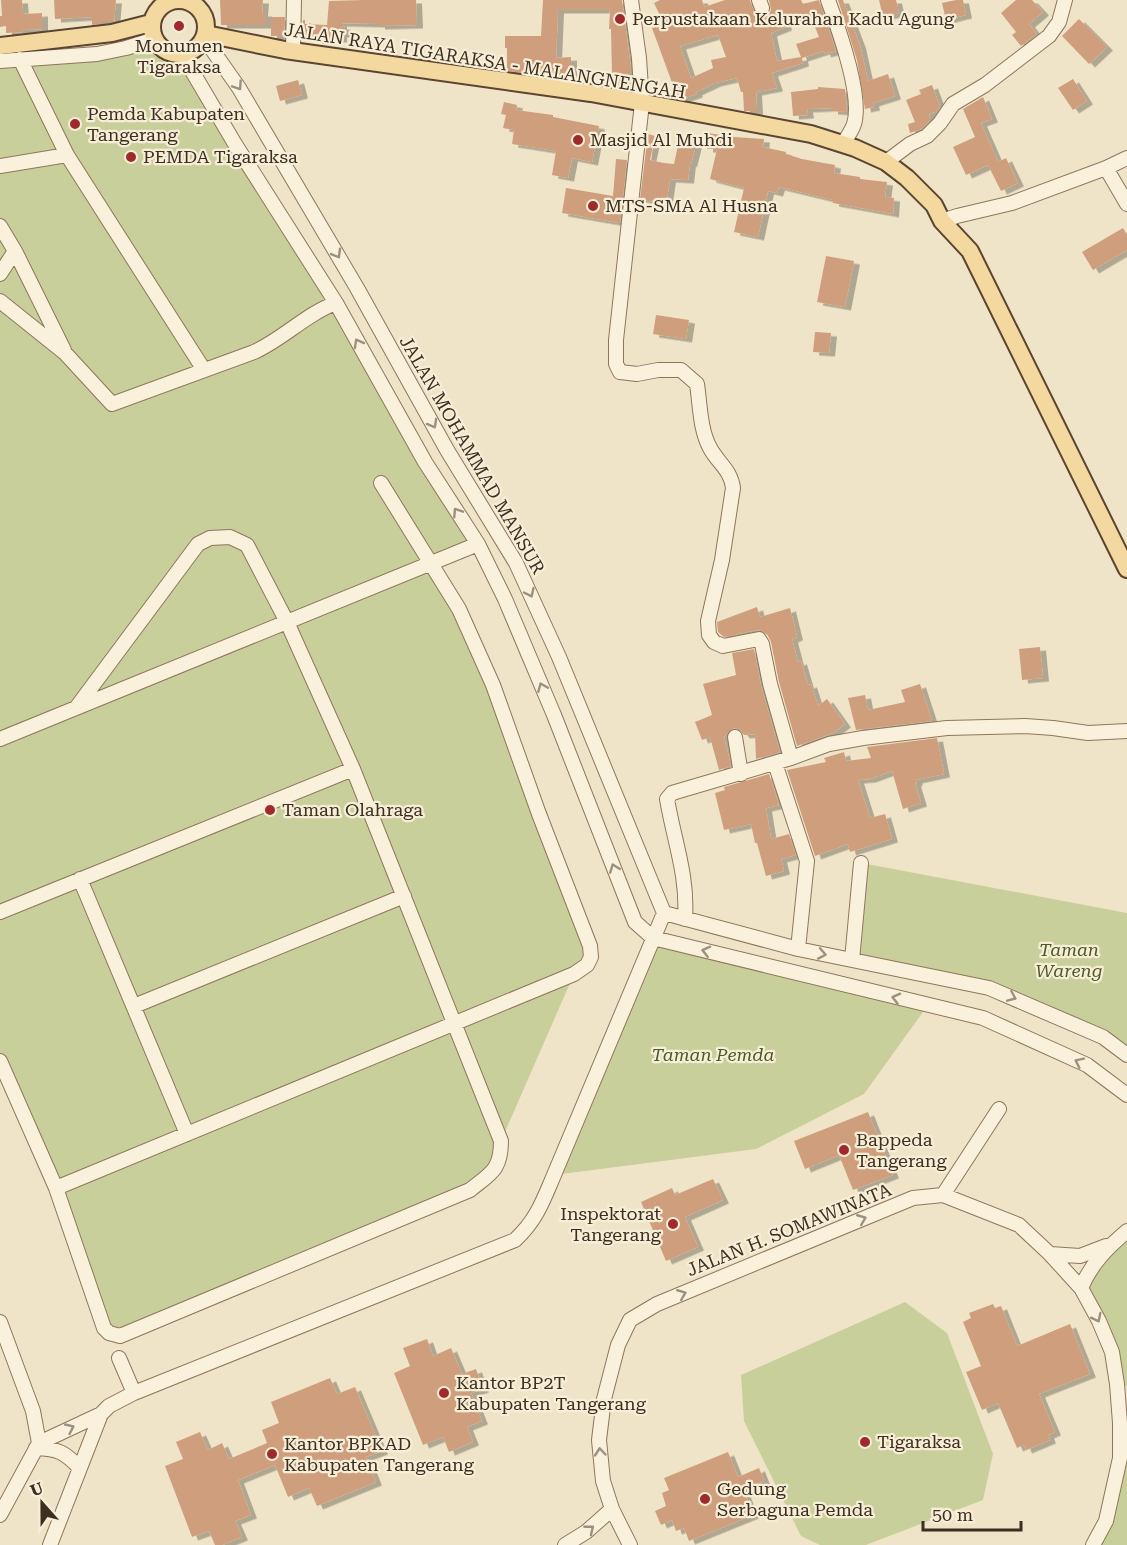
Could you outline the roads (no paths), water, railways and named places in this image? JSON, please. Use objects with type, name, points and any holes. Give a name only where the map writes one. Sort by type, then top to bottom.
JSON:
[{"type":"main road","points":[[176,0],[194,2],[202,12],[207,22],[205,36],[195,49],[182,54],[171,53],[161,47],[153,31],[161,2],[176,0]]},
{"type":"main road","points":[[0,46],[112,33],[153,31]]},
{"type":"main road","name":"JALAN RAYA TIGARAKSA - MALANGNENGAH","points":[[205,36],[514,84],[591,93],[802,132],[843,144],[886,162],[907,178],[934,205],[942,221],[970,251],[1126,562]]},
{"type":"street","points":[[293,51],[294,0]]},
{"type":"street","points":[[631,0],[642,103],[617,329],[616,364],[620,372],[637,374],[658,370],[681,370],[696,384],[704,429],[710,448],[728,471],[733,488],[722,560],[708,621],[709,635],[714,642],[723,646],[759,639],[791,758]]},
{"type":"street","points":[[828,0],[846,49],[855,97],[854,125],[843,144]]},
{"type":"street","points":[[886,162],[910,144],[927,135],[940,123],[953,104],[985,86],[1049,36],[1059,22],[1065,0]]},
{"type":"street","points":[[0,61],[97,54],[153,31]]},
{"type":"street","name":"JALAN MOHAMMAD MANSUR","points":[[205,36],[239,88],[357,288],[447,450],[516,563],[560,657],[664,913]]},
{"type":"street","points":[[182,54],[235,144],[336,303],[425,462],[478,544],[505,599],[558,725],[635,922],[653,938],[983,1017],[1087,1065],[1127,1095]]},
{"type":"street","points":[[20,59],[67,155],[204,370]]},
{"type":"street","points":[[0,166],[67,155]]},
{"type":"street","points":[[942,221],[1012,203],[1127,158]]},
{"type":"street","points":[[1106,168],[1127,204]]},
{"type":"street","points":[[0,226],[15,251],[65,353]]},
{"type":"street","points":[[0,274],[15,251]]},
{"type":"street","points":[[0,302],[65,353],[112,404],[254,352],[276,342],[326,307],[336,303]]},
{"type":"street","points":[[56,1188],[574,974],[587,965],[591,957],[585,930],[539,814],[493,685],[466,622],[381,483]]},
{"type":"street","points":[[0,1061],[56,1188],[104,1328],[109,1333],[120,1336],[470,1190],[493,1171],[501,1159],[501,1141],[353,769],[287,621],[247,545],[230,537],[210,538],[198,544],[75,708]]},
{"type":"street","points":[[0,739],[478,544]]},
{"type":"street","points":[[685,919],[687,896],[667,802],[672,793],[741,774],[839,741],[947,728],[1025,726],[1088,733],[1127,731]]},
{"type":"street","points":[[735,737],[741,774]]},
{"type":"street","points":[[775,763],[807,861],[798,949]]},
{"type":"street","points":[[0,912],[353,769]]},
{"type":"street","points":[[852,960],[861,863]]},
{"type":"street","points":[[80,879],[187,1134]]},
{"type":"street","points":[[134,1006],[404,896]]},
{"type":"street","points":[[1,1510],[37,1445],[101,1414],[109,1406],[134,1393],[515,1240],[525,1231],[535,1218],[554,1175],[664,913],[798,949],[989,988],[1103,1037],[1127,1054]]},
{"type":"street","points":[[943,1195],[999,1108]]},
{"type":"street","name":"JALAN H. SOMAWINATA","points":[[630,1545],[612,1509],[603,1481],[599,1440],[604,1399],[615,1356],[630,1320],[657,1304],[913,1198],[943,1195],[1019,1225],[1081,1288],[1099,1321],[1122,1385],[1124,1418],[1120,1458],[1106,1521],[1094,1545]]},
{"type":"street","points":[[1081,1288],[1092,1264],[1127,1231]]},
{"type":"street","points":[[1050,1254],[1080,1256],[1111,1245]]},
{"type":"street","points":[[0,1322],[33,1412],[37,1445]]},
{"type":"street","points":[[119,1358],[134,1393]]},
{"type":"street","points":[[50,1545],[101,1414]]},
{"type":"street","points":[[37,1445],[56,1449],[80,1468]]},
{"type":"street","points":[[565,1545],[586,1532],[612,1509]]},
{"type":"place","name":"Perpustakaan Kelurahan Kadu Agung","points":[[620,19]]},
{"type":"place","name":"Monumen Tigaraksa","points":[[179,26]]},
{"type":"place","name":"Pemda Kabupaten Tangerang","points":[[75,124]]},
{"type":"place","name":"Masjid Al Muhdi","points":[[578,140]]},
{"type":"place","name":"PEMDA Tigaraksa","points":[[131,157]]},
{"type":"place","name":"MTS-SMA Al Husna","points":[[593,206]]},
{"type":"place","name":"Taman Olahraga","points":[[270,810]]},
{"type":"place","name":"Bappeda Tangerang","points":[[844,1150]]},
{"type":"place","name":"Inspektorat Tangerang","points":[[673,1224]]},
{"type":"place","name":"Kantor BP2T Kabupaten Tangerang","points":[[444,1393]]},
{"type":"place","name":"Tigaraksa","points":[[865,1442]]},
{"type":"place","name":"Kantor BPKAD Kabupaten Tangerang","points":[[272,1454]]},
{"type":"place","name":"Gedung Serbaguna Pemda","points":[[705,1499]]},
{"type":"park label","name":"Taman Wareng","points":[[1069,960]]},
{"type":"park label","name":"Taman Pemda","points":[[713,1055]]}]
